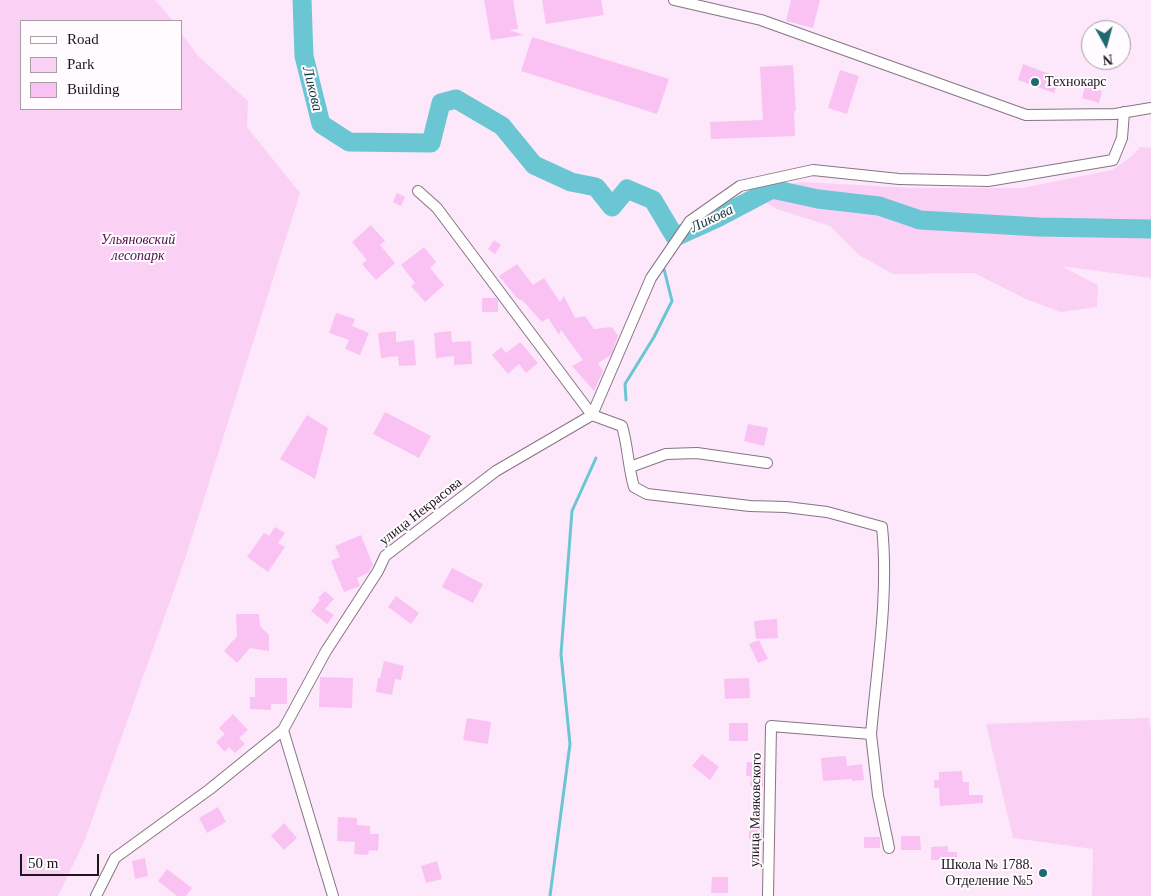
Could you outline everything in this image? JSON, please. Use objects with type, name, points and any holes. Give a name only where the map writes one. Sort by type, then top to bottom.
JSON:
[{"type":"street","points":[[674,0],[761,20],[1026,115],[1071,115],[1124,112],[1151,108]]},
{"type":"street","points":[[592,415],[651,278],[658,267],[690,221],[740,186],[813,170],[899,180],[988,181],[1113,160],[1122,138],[1124,112]]},
{"type":"street","points":[[418,191],[437,208],[592,415],[622,426],[634,487],[647,494],[750,506],[786,507],[827,512],[882,527],[885,556],[871,734],[878,795],[889,848]]},
{"type":"street","name":"улица Некрасова","points":[[96,896],[115,858],[210,789],[283,730],[326,651],[378,571],[385,556],[496,471],[592,415]]},
{"type":"street","points":[[630,468],[666,454],[697,453],[767,463]]},
{"type":"street","name":"улица Маяковского","points":[[768,896],[771,726],[871,734]]},
{"type":"street","points":[[283,730],[333,896]]},
{"type":"green space","name":"Ульяновский лесопарк","points":[[0,0],[155,0],[172,20],[20,20],[20,110],[182,110],[182,34],[198,56],[248,101],[247,127],[300,193],[184,562],[84,842],[58,896],[0,896]]},
{"type":"green space","points":[[1140,147],[1151,148],[1151,278],[1061,266],[1098,285],[1097,307],[1061,312],[1026,299],[974,273],[893,274],[859,255],[830,226],[777,209],[747,191],[802,182],[912,188],[1022,188],[1112,170],[1131,157]]},
{"type":"green space","points":[[1149,718],[1151,732],[1151,896],[1092,896],[1093,849],[1013,838],[986,724]]},
{"type":"building","points":[[484,0],[513,0],[518,29],[509,30],[524,35],[491,40]]},
{"type":"building","points":[[542,0],[601,0],[604,15],[546,24]]},
{"type":"building","points":[[791,0],[820,0],[813,28],[786,21]]},
{"type":"building","points":[[532,37],[669,79],[657,114],[521,71]]},
{"type":"building","points":[[1023,64],[1060,78],[1054,93],[1018,80]]},
{"type":"building","points":[[793,65],[796,111],[794,111],[795,136],[711,139],[710,122],[763,120],[760,67]]},
{"type":"building","points":[[840,70],[859,76],[847,114],[828,108]]},
{"type":"building","points":[[1085,86],[1102,91],[1099,103],[1082,98]]},
{"type":"building","points":[[397,193],[405,197],[401,206],[393,202]]},
{"type":"building","points":[[371,225],[385,241],[380,245],[395,263],[376,280],[362,264],[367,260],[352,242]]},
{"type":"building","points":[[494,240],[501,245],[495,254],[488,249]]},
{"type":"building","points":[[424,247],[436,262],[430,268],[444,285],[425,302],[411,286],[415,283],[401,265]]},
{"type":"building","points":[[517,264],[533,285],[544,278],[560,302],[564,296],[575,318],[585,316],[594,329],[612,327],[618,336],[611,355],[598,363],[603,371],[594,391],[572,366],[583,360],[561,330],[559,335],[548,318],[542,322],[523,301],[517,298],[499,276]]},
{"type":"building","points":[[482,298],[496,298],[498,301],[498,312],[482,312]]},
{"type":"building","points":[[336,313],[355,319],[352,326],[369,333],[360,355],[345,349],[349,340],[329,333]]},
{"type":"building","points":[[396,331],[396,342],[414,340],[416,365],[399,366],[398,356],[381,358],[378,333]]},
{"type":"building","points":[[451,331],[452,342],[471,341],[472,364],[454,365],[454,356],[436,358],[434,333]]},
{"type":"building","points":[[520,342],[538,363],[526,373],[519,364],[508,374],[492,355],[501,347],[506,353]]},
{"type":"building","points":[[385,412],[431,436],[419,458],[373,434]]},
{"type":"building","points":[[307,415],[328,428],[315,479],[280,459]]},
{"type":"building","points":[[748,424],[768,428],[764,446],[744,441]]},
{"type":"building","points":[[275,527],[285,533],[278,543],[285,547],[268,572],[247,557],[264,533],[269,536]]},
{"type":"building","points":[[361,535],[373,565],[368,573],[357,578],[360,586],[344,592],[331,561],[340,557],[335,546]]},
{"type":"building","points":[[452,568],[483,584],[473,603],[442,587]]},
{"type":"building","points":[[325,591],[334,599],[325,609],[334,615],[327,624],[311,611],[320,600],[318,598]]},
{"type":"building","points":[[396,596],[419,613],[411,624],[388,607]]},
{"type":"building","points":[[236,614],[259,614],[260,626],[269,635],[269,651],[250,648],[237,663],[224,651],[237,636]]},
{"type":"building","points":[[777,619],[778,638],[756,639],[754,621]]},
{"type":"building","points":[[759,640],[768,659],[758,663],[749,644]]},
{"type":"building","points":[[384,661],[404,666],[401,680],[395,679],[392,695],[376,692],[378,678],[380,678]]},
{"type":"building","points":[[320,677],[353,678],[352,708],[319,707]]},
{"type":"building","points":[[255,678],[287,678],[287,704],[271,704],[271,710],[250,709],[250,697],[255,697]]},
{"type":"building","points":[[749,678],[750,698],[725,699],[724,679]]},
{"type":"building","points":[[233,714],[248,730],[239,738],[245,744],[235,753],[229,747],[225,752],[216,742],[225,734],[219,728]]},
{"type":"building","points":[[467,718],[491,722],[488,744],[463,740]]},
{"type":"building","points":[[729,723],[748,723],[748,741],[729,741]]},
{"type":"building","points":[[702,754],[719,767],[710,780],[692,766]]},
{"type":"building","points":[[846,756],[847,766],[862,764],[864,780],[823,781],[821,758]]},
{"type":"building","points":[[747,762],[763,763],[763,787],[750,786],[751,776],[746,776]]},
{"type":"building","points":[[962,771],[963,782],[969,782],[969,795],[983,795],[983,803],[940,806],[939,788],[934,788],[934,780],[939,780],[939,772]]},
{"type":"building","points":[[218,807],[226,822],[207,833],[199,818]]},
{"type":"building","points":[[338,817],[357,818],[357,825],[370,826],[370,834],[379,834],[378,851],[369,850],[368,855],[354,854],[355,842],[337,841]]},
{"type":"building","points":[[284,823],[297,838],[284,850],[271,836]]},
{"type":"building","points":[[749,825],[762,825],[762,838],[749,839]]},
{"type":"building","points":[[901,836],[920,836],[921,850],[901,850]]},
{"type":"building","points":[[864,837],[880,837],[880,848],[864,848]]},
{"type":"building","points":[[948,846],[948,852],[957,852],[957,860],[931,860],[931,847]]},
{"type":"building","points":[[145,858],[148,876],[135,879],[132,861]]},
{"type":"building","points":[[437,861],[442,879],[426,883],[421,866]]},
{"type":"building","points":[[167,869],[192,888],[186,896],[177,896],[158,881]]},
{"type":"building","points":[[712,877],[728,877],[728,893],[711,893]]},
{"type":"waterway","name":"Ликова","points":[[302,0],[304,56],[321,124],[349,142],[431,143],[441,103],[456,99],[502,126],[534,165],[571,182],[596,187],[612,207],[627,189],[653,200],[675,237],[717,218],[772,189],[818,199],[879,206],[920,220],[1039,227],[1151,229]]},
{"type":"waterway","points":[[626,400],[625,384],[654,337],[672,301],[663,265]]},
{"type":"waterway","points":[[550,896],[570,744],[561,654],[572,511],[596,458]]},
{"type":"place","name":"Технокарс","points":[[1035,82]]},
{"type":"place","name":"Школа № 1788. Отделение №5","points":[[1043,873]]}]
